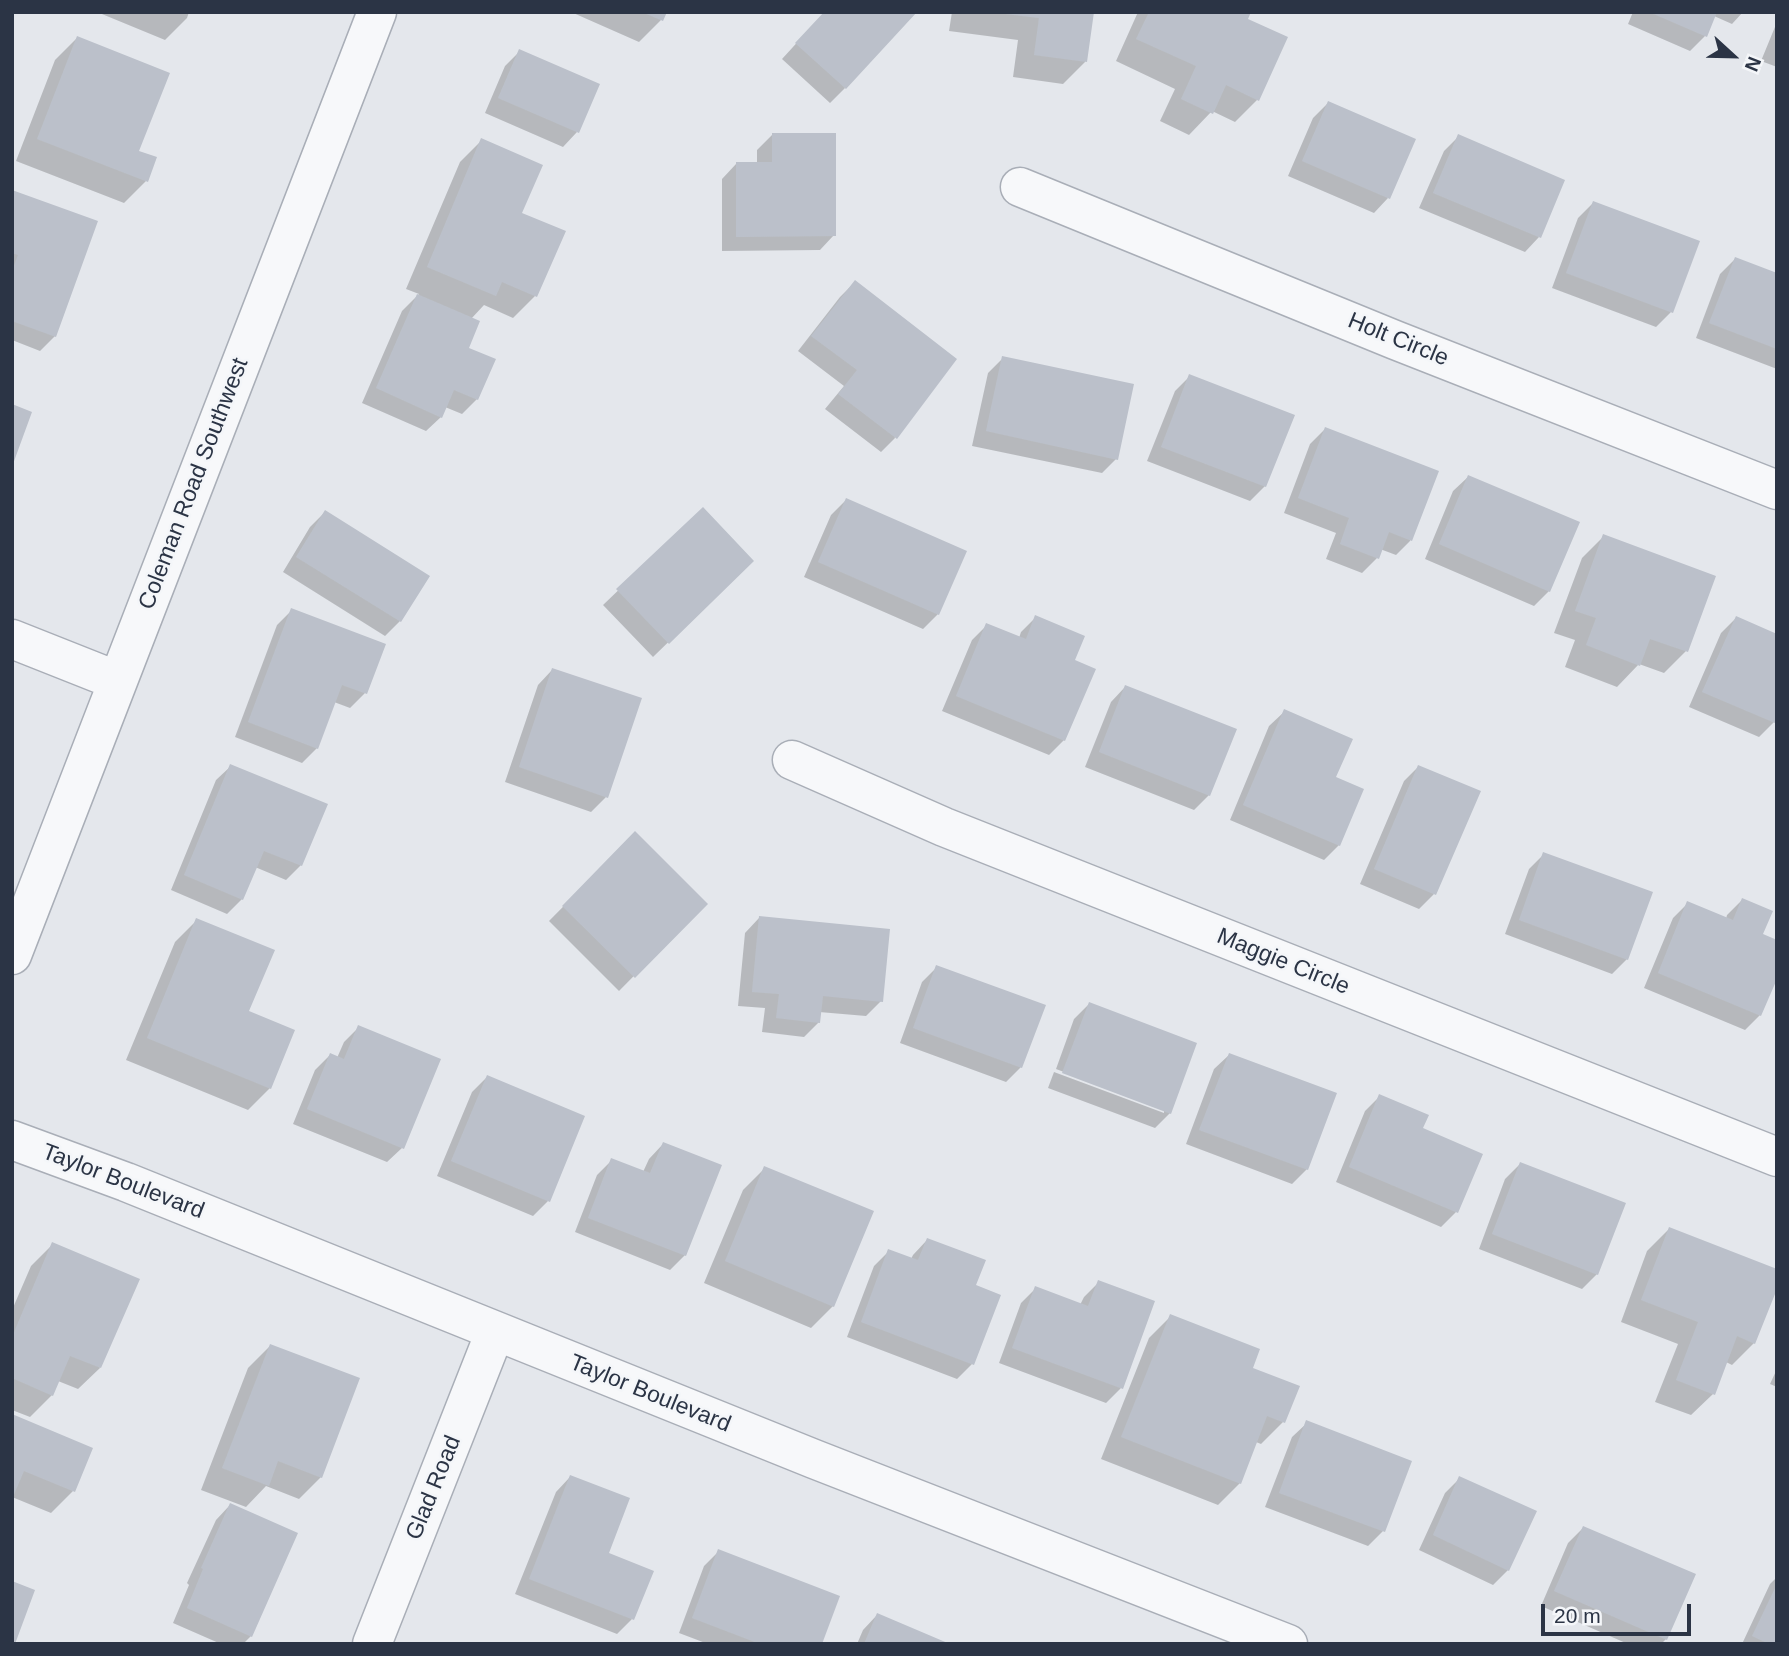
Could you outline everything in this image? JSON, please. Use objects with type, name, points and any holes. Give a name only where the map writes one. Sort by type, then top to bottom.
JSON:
[{"type":"street","name":"Coleman Road Southwest","points":[[12,955],[377,12]]},
{"type":"street","name":"Holt Circle","points":[[1020,187],[1408,345],[1777,490]]},
{"type":"street","points":[[12,639],[118,681]]},
{"type":"street","name":"Maggie Circle","points":[[792,760],[944,827],[1777,1157]]},
{"type":"street","name":"Taylor Boulevard","points":[[12,1140],[126,1182],[801,1454],[1289,1644]]},
{"type":"street","name":"Glad Road","points":[[372,1644],[495,1332]]},
{"type":"building","points":[[642,12],[667,12],[663,21]]},
{"type":"building","points":[[824,12],[917,12],[846,89],[795,43]]},
{"type":"building","points":[[1094,12],[1087,62],[1034,55],[1039,18],[1006,14]]},
{"type":"building","points":[[1149,12],[1251,12],[1248,19],[1288,37],[1259,101],[1226,85],[1213,114],[1181,99],[1196,66],[1136,39]]},
{"type":"building","points":[[1649,12],[1717,12],[1707,37]]},
{"type":"building","points":[[77,36],[170,73],[139,151],[157,157],[148,182],[37,139]]},
{"type":"building","points":[[519,49],[600,84],[579,133],[498,98]]},
{"type":"building","points":[[1328,101],[1416,139],[1390,199],[1302,161]]},
{"type":"building","points":[[772,133],[836,133],[836,236],[736,237],[736,162],[772,162]]},
{"type":"building","points":[[1458,134],[1565,180],[1541,238],[1433,193]]},
{"type":"building","points":[[481,138],[543,165],[522,213],[566,231],[537,297],[502,282],[496,296],[427,267]]},
{"type":"building","points":[[12,190],[98,221],[56,337],[12,321],[12,271],[18,255],[12,253]]},
{"type":"building","points":[[1593,201],[1700,241],[1673,313],[1566,273]]},
{"type":"building","points":[[1735,257],[1777,273],[1777,349],[1709,323]]},
{"type":"building","points":[[855,280],[957,359],[897,439],[838,394],[857,370],[811,336]]},
{"type":"building","points":[[417,294],[480,321],[469,348],[496,359],[478,400],[454,390],[442,418],[376,388]]},
{"type":"building","points":[[1002,356],[1134,384],[1118,460],[986,431]]},
{"type":"building","points":[[1189,374],[1295,415],[1266,487],[1161,447]]},
{"type":"building","points":[[12,404],[32,412],[13,464],[12,464]]},
{"type":"building","points":[[1325,427],[1439,471],[1412,541],[1389,532],[1379,559],[1340,544],[1349,518],[1298,498]]},
{"type":"building","points":[[1468,475],[1580,522],[1550,592],[1439,544]]},
{"type":"building","points":[[846,498],[967,551],[939,615],[818,562]]},
{"type":"building","points":[[703,507],[754,561],[669,644],[616,589]]},
{"type":"building","points":[[325,510],[430,576],[401,622],[296,557]]},
{"type":"building","points":[[1603,534],[1716,576],[1688,652],[1650,639],[1640,666],[1586,645],[1596,618],[1575,611]]},
{"type":"building","points":[[291,608],[386,644],[367,694],[342,685],[318,749],[248,722]]},
{"type":"building","points":[[1035,615],[1085,636],[1075,660],[1096,669],[1065,741],[956,696],[986,623],[1026,639]]},
{"type":"building","points":[[1736,616],[1777,634],[1775,723],[1702,692]]},
{"type":"building","points":[[552,668],[642,698],[608,798],[519,767]]},
{"type":"building","points":[[1125,685],[1237,729],[1210,796],[1099,752]]},
{"type":"building","points":[[1284,709],[1353,739],[1336,777],[1364,789],[1340,846],[1243,805]]},
{"type":"building","points":[[230,764],[328,804],[302,866],[264,851],[243,900],[184,875]]},
{"type":"building","points":[[1418,765],[1481,791],[1436,895],[1374,869]]},
{"type":"building","points":[[635,831],[708,904],[635,978],[562,906]]},
{"type":"building","points":[[1543,852],[1653,892],[1628,960],[1519,920]]},
{"type":"building","points":[[1742,898],[1773,911],[1763,934],[1777,940],[1777,979],[1761,1016],[1658,973],[1687,901],[1733,920]]},
{"type":"building","points":[[759,916],[890,929],[883,1002],[823,996],[820,1023],[776,1018],[779,994],[752,992]]},
{"type":"building","points":[[196,918],[275,950],[249,1011],[295,1030],[271,1089],[147,1038]]},
{"type":"building","points":[[936,965],[1046,1005],[1022,1068],[913,1028]]},
{"type":"building","points":[[1089,1002],[1197,1043],[1171,1114],[1062,1073]]},
{"type":"building","points":[[358,1025],[441,1059],[404,1149],[307,1109],[330,1053],[344,1059]]},
{"type":"building","points":[[1229,1053],[1337,1093],[1308,1170],[1199,1130]]},
{"type":"building","points":[[487,1075],[585,1116],[550,1202],[451,1161]]},
{"type":"building","points":[[1379,1094],[1429,1115],[1423,1128],[1483,1154],[1458,1213],[1349,1167]]},
{"type":"building","points":[[663,1142],[722,1165],[686,1256],[588,1218],[611,1158],[650,1173]]},
{"type":"building","points":[[1520,1162],[1626,1203],[1598,1275],[1492,1234]]},
{"type":"building","points":[[764,1166],[874,1211],[834,1307],[725,1261]]},
{"type":"building","points":[[1669,1227],[1777,1269],[1777,1289],[1755,1344],[1737,1336],[1715,1395],[1676,1380],[1698,1322],[1641,1300]]},
{"type":"building","points":[[927,1238],[986,1260],[976,1285],[1001,1295],[974,1365],[861,1322],[888,1249],[918,1260]]},
{"type":"building","points":[[52,1242],[140,1279],[101,1368],[70,1356],[53,1396],[12,1378],[12,1337]]},
{"type":"building","points":[[1098,1280],[1155,1301],[1123,1389],[1012,1348],[1035,1286],[1088,1306]]},
{"type":"building","points":[[1170,1314],[1260,1349],[1253,1368],[1300,1386],[1285,1423],[1267,1416],[1241,1484],[1121,1437]]},
{"type":"building","points":[[270,1344],[360,1378],[322,1478],[278,1461],[269,1486],[222,1468]]},
{"type":"building","points":[[12,1414],[93,1448],[75,1492],[24,1471],[12,1499]]},
{"type":"building","points":[[1306,1420],[1412,1461],[1385,1532],[1279,1493]]},
{"type":"building","points":[[570,1475],[630,1498],[609,1553],[654,1571],[634,1620],[529,1579]]},
{"type":"building","points":[[1459,1476],[1537,1511],[1509,1571],[1433,1535]]},
{"type":"building","points":[[230,1503],[298,1533],[252,1637],[187,1608],[203,1569],[201,1568]]},
{"type":"building","points":[[1583,1526],[1696,1574],[1667,1640],[1554,1591]]},
{"type":"building","points":[[718,1549],[840,1596],[822,1644],[760,1644],[692,1618]]},
{"type":"building","points":[[12,1581],[35,1590],[15,1644],[12,1644]]},
{"type":"building","points":[[1777,1584],[1777,1644],[1769,1644],[1752,1636]]},
{"type":"building","points":[[877,1613],[950,1644],[864,1644]]}]
